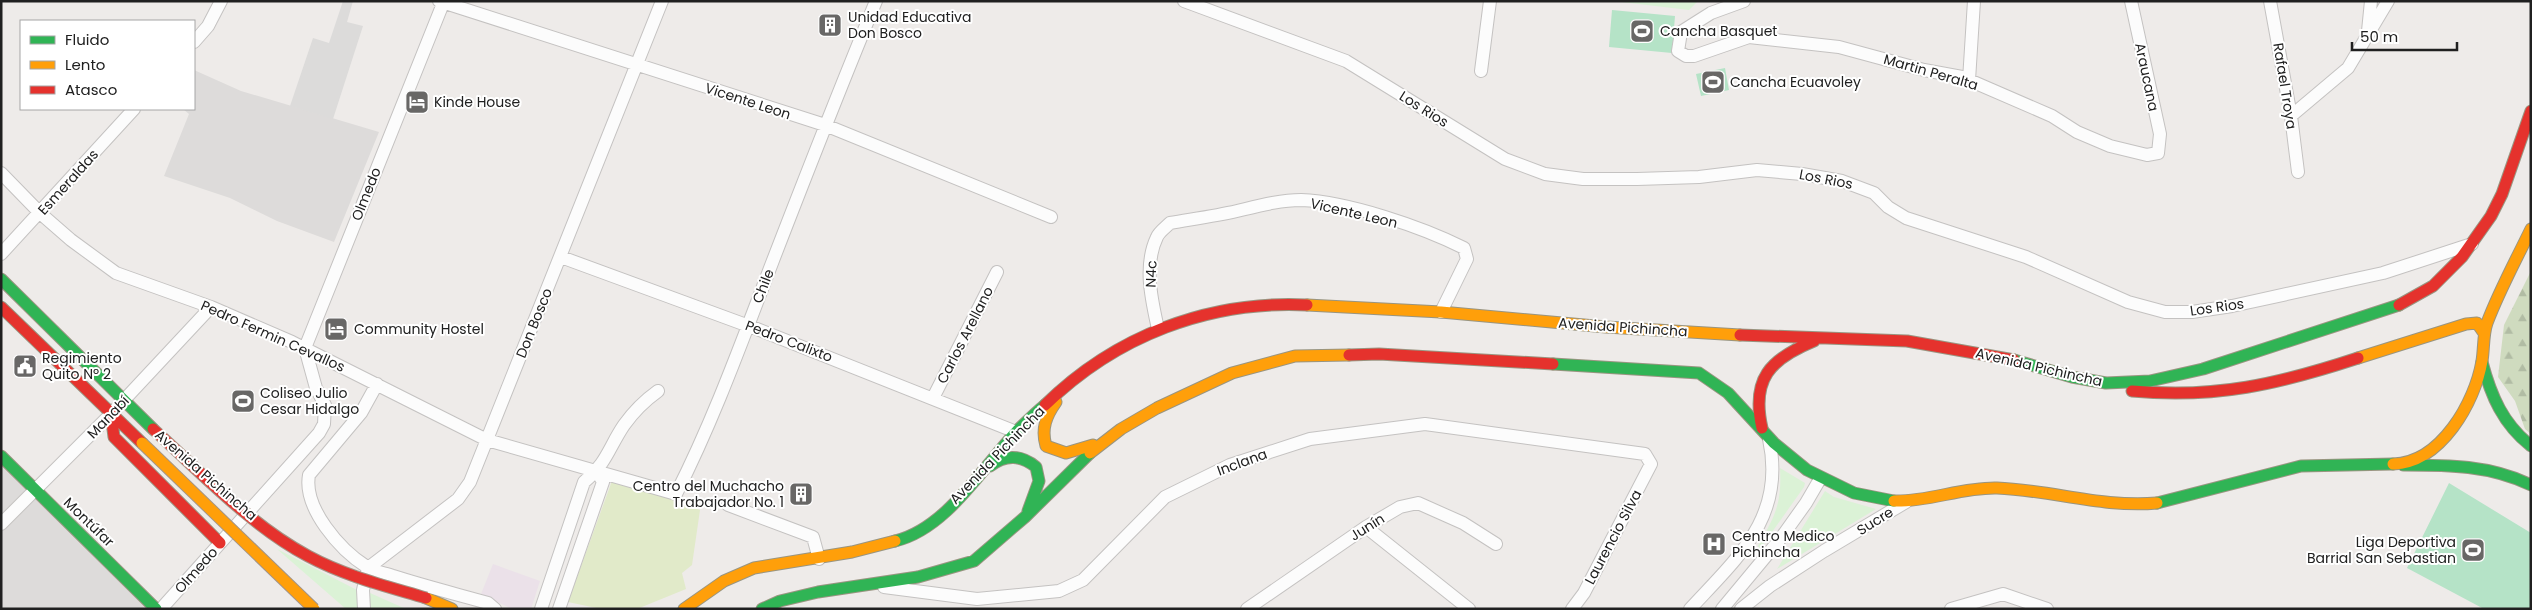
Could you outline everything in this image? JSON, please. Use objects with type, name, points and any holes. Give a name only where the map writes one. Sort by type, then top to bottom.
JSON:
[{"type":"main road","name":"Avenida Pichincha","points":[[684,609],[724,582],[754,568],[819,558],[901,540],[915,534],[933,522],[981,474],[1016,432],[1070,382],[1104,358],[1158,330],[1207,314],[1240,307],[1281,304],[1441,312],[1606,327],[1818,340],[1907,341],[2000,356],[2093,382],[2135,383],[2162,379],[2203,369],[2396,306],[2422,293],[2442,279],[2473,243],[2502,194],[2531,111]]},
{"type":"main road","points":[[2400,464],[2425,454],[2457,423],[2470,402],[2482,362],[2484,333],[2493,306],[2520,256],[2531,229]]},
{"type":"main road","name":"Avenida Pichincha","points":[[1,279],[153,429],[261,523],[295,549],[344,572],[426,598],[452,609]]},
{"type":"main road","name":"Avenida Pichincha","points":[[1,307],[59,360],[111,414],[314,609]]},
{"type":"main road","points":[[2093,382],[2148,394],[2212,392],[2263,385],[2290,378],[2466,324],[2477,323],[2484,333]]},
{"type":"main road","points":[[1766,434],[1758,410],[1758,397],[1765,374],[1782,356],[1818,340]]},
{"type":"main road","points":[[762,609],[780,601],[818,592],[918,577],[974,562],[1025,517],[1100,443],[1157,408],[1232,373],[1294,356],[1379,354],[1699,373],[1715,380],[1766,434],[1820,479],[1866,496],[1882,499],[1910,500],[1960,490],[1998,488],[2097,503],[2146,505],[2168,502],[2301,466],[2400,464],[2470,466],[2508,475],[2531,485]]},
{"type":"main road","points":[[2482,362],[2500,414],[2511,429],[2531,446]]},
{"type":"main road","points":[[1070,382],[1044,421],[1042,435],[1046,446],[1066,453],[1100,443]]},
{"type":"main road","points":[[111,414],[114,438],[220,543]]},
{"type":"main road","name":"Montúfar","points":[[1,456],[156,609]]},
{"type":"main road","points":[[981,474],[998,459],[1010,456],[1023,457],[1036,467],[1038,481],[1036,493],[1025,517]]},
{"type":"street","points":[[195,41],[208,26],[221,1]]},
{"type":"street","name":"Don Bosco","points":[[368,568],[458,499],[470,482],[662,1]]},
{"type":"street","name":"Chile","points":[[597,472],[676,494],[701,444],[825,125],[876,1]]},
{"type":"street","name":"Los Rios","points":[[1184,1],[1346,61],[1506,158],[1546,174],[1583,179],[1637,179],[1699,177],[1756,170],[1802,174],[1842,181],[1874,193],[1888,207],[1906,218],[2026,257],[2128,302],[2165,312],[2192,312],[2232,306],[2383,273],[2473,243]]},
{"type":"street","points":[[1481,71],[1490,1]]},
{"type":"street","name":"Martin Peralta","points":[[1744,1],[1711,13],[1681,32],[1678,51],[1686,56],[1694,56],[1749,37],[1839,47],[1970,80],[2110,146],[2147,155],[2158,153]]},
{"type":"street","points":[[1970,80],[1974,1]]},
{"type":"street","name":"Araucana","points":[[2131,1],[2160,134],[2158,153]]},
{"type":"street","name":"Rafael Troya","points":[[2270,1],[2291,116],[2298,172]]},
{"type":"street","points":[[2368,34],[2371,1]]},
{"type":"street","points":[[2291,116],[2348,68],[2388,1]]},
{"type":"street","name":"Vicente Leon","points":[[442,2],[825,125],[1051,217]]},
{"type":"street","name":"Olmedo","points":[[161,609],[319,433],[326,412],[325,405],[316,388],[305,348],[442,2]]},
{"type":"street","name":"Esmeraldas","points":[[1,254],[133,110]]},
{"type":"street","name":"Pedro Fermin Cevallos","points":[[1,173],[40,213],[71,240],[116,273],[211,307],[305,348],[487,440],[597,472]]},
{"type":"street","name":"Vicente Leon","points":[[1170,223],[1278,202],[1301,200],[1369,214],[1424,231],[1464,248],[1467,258],[1441,312]]},
{"type":"street","name":"N4c","points":[[1158,330],[1150,291],[1152,256],[1157,236],[1170,223]]},
{"type":"street","name":"Pedro Calixto","points":[[561,257],[748,325],[1016,432]]},
{"type":"street","name":"Carlos Arellano","points":[[933,398],[997,272]]},
{"type":"street","name":"Manabí","points":[[1,524],[124,401],[211,307]]},
{"type":"street","points":[[316,388],[320,368],[324,363],[331,361]]},
{"type":"street","points":[[377,384],[361,413],[309,475],[307,487],[311,502],[324,524],[344,547],[368,568],[488,603],[495,609]]},
{"type":"street","points":[[541,609],[584,482],[597,472],[623,426],[641,404],[658,391]]},
{"type":"street","name":"Inclana","points":[[867,585],[977,599],[1059,592],[1083,580],[1165,497],[1230,465],[1310,440],[1425,424],[1646,454],[1651,464]]},
{"type":"street","points":[[1690,609],[1746,549],[1764,518],[1770,501],[1772,481],[1772,457],[1766,434]]},
{"type":"street","name":"Laurencio Silva","points":[[1572,609],[1584,593],[1651,464]]},
{"type":"street","points":[[559,609],[604,482],[597,472]]},
{"type":"street","points":[[1722,609],[1781,538],[1806,503],[1820,479]]},
{"type":"street","name":"Sucre","points":[[1741,609],[1770,586],[1824,551],[1910,500]]},
{"type":"street","name":"Junín","points":[[1247,609],[1366,527],[1400,507],[1418,503],[1463,523],[1496,544]]},
{"type":"street","points":[[728,505],[813,538],[819,558]]},
{"type":"street","points":[[1366,527],[1469,609]]},
{"type":"street","points":[[364,609],[364,590],[368,568]]},
{"type":"street","points":[[1951,609],[2003,594],[2047,609]]},
{"type":"shaded area","points":[[343,1],[353,1],[347,22],[363,26],[333,119],[290,106],[313,38],[329,43]]},
{"type":"shaded area","points":[[195,70],[241,91],[379,132],[334,242],[277,221],[230,198],[164,176],[189,114],[184,110],[195,110]]},
{"type":"shaded area","points":[[1,449],[161,609],[1,609]]},
{"type":"shaded area","points":[[493,564],[540,581],[531,609],[512,609],[481,594]]},
{"type":"green space","points":[[1613,1],[1698,1],[1689,10]]},
{"type":"green space","name":"Cancha Basquet","points":[[1612,10],[1675,16],[1672,53],[1609,47]]},
{"type":"green space","name":"Cancha Ecuavoley","points":[[1725,68],[1729,90],[1701,96],[1696,74]]},
{"type":"green space","points":[[2531,271],[2531,434],[2525,429],[2515,401],[2498,377],[2504,325]]},
{"type":"green space","points":[[1780,468],[1805,483],[1760,549],[1758,546],[1773,518],[1778,501]]},
{"type":"green space","points":[[613,478],[700,510],[692,565],[682,573],[686,589],[637,609],[601,609],[568,602]]},
{"type":"green space","name":"Liga Deportiva Barrial San Sebastian","points":[[2449,483],[2531,533],[2531,609],[2484,609],[2407,568]]},
{"type":"green space","points":[[1825,491],[1834,497],[1876,509],[1777,569]]},
{"type":"green space","points":[[277,549],[357,590],[359,609],[346,609]]},
{"type":"green space","points":[[370,593],[406,609],[369,609]]},
{"type":"traffic: fast","points":[[1,279],[153,429]]},
{"type":"traffic: fast","points":[[2014,360],[2072,377],[2106,383],[2150,381],[2203,369],[2399,305]]},
{"type":"traffic: fast","points":[[2482,362],[2499,408],[2513,428],[2531,446]]},
{"type":"traffic: fast","points":[[1553,364],[1699,373],[1728,393],[1774,443],[1807,470],[1854,493],[1894,501]]},
{"type":"traffic: fast","points":[[895,541],[931,524],[947,511],[1017,431],[1045,405]]},
{"type":"traffic: fast","points":[[762,609],[780,601],[818,592],[918,577],[974,561],[1025,517],[1090,453]]},
{"type":"traffic: fast","points":[[1,456],[156,609]]},
{"type":"traffic: fast","points":[[990,466],[1002,459],[1013,457],[1025,460],[1036,467],[1039,481],[1028,511]]},
{"type":"traffic: fast","points":[[2157,503],[2301,466],[2393,464]]},
{"type":"traffic: fast","points":[[2403,465],[2436,465],[2484,470],[2516,478],[2531,485]]},
{"type":"traffic: slow","points":[[2393,464],[2410,461],[2426,453],[2453,428],[2463,411],[2478,377],[2487,323],[2502,287],[2531,229]]},
{"type":"traffic: slow","points":[[1307,305],[1441,312],[1606,327],[1740,335]]},
{"type":"traffic: slow","points":[[2358,358],[2466,324],[2477,323],[2484,333]]},
{"type":"traffic: slow","points":[[1090,453],[1121,429],[1157,408],[1232,373],[1295,356],[1349,355]]},
{"type":"traffic: slow","points":[[1056,402],[1045,423],[1046,446],[1066,453],[1093,445]]},
{"type":"traffic: slow","points":[[142,443],[314,609]]},
{"type":"traffic: slow","points":[[1894,501],[1907,501],[1984,488],[1997,488],[2117,503],[2157,503]]},
{"type":"traffic: slow","points":[[684,609],[724,581],[754,568],[852,552],[895,541]]},
{"type":"traffic: slow","points":[[426,598],[452,609]]},
{"type":"traffic: jam","points":[[2399,305],[2433,286],[2462,257],[2491,216],[2502,194],[2531,111]]},
{"type":"traffic: jam","points":[[1045,405],[1072,381],[1102,360],[1133,342],[1166,327],[1199,316],[1235,309],[1270,305],[1307,305]]},
{"type":"traffic: jam","points":[[1,307],[142,443]]},
{"type":"traffic: jam","points":[[1740,335],[1907,341],[2014,360]]},
{"type":"traffic: jam","points":[[1762,428],[1759,396],[1767,373],[1786,355],[1814,341]]},
{"type":"traffic: jam","points":[[1349,355],[1379,354],[1553,364]]},
{"type":"traffic: jam","points":[[2132,391],[2162,393],[2219,391],[2274,382],[2358,358]]},
{"type":"traffic: jam","points":[[111,414],[114,437],[220,543]]},
{"type":"traffic: jam","points":[[153,429],[246,514],[287,543],[308,556],[336,569],[426,598]]},
{"type":"place","name":"Unidad Educativa Don Bosco","points":[[830,25]]},
{"type":"place","name":"Cancha Basquet","points":[[1642,31]]},
{"type":"place","name":"Cancha Ecuavoley","points":[[1713,82]]},
{"type":"place","name":"Kinde House","points":[[417,102]]},
{"type":"place","name":"Community Hostel","points":[[336,329]]},
{"type":"place","name":"Regimiento Quito Nº 2","points":[[25,366]]},
{"type":"place","name":"Coliseo Julio Cesar Hidalgo","points":[[243,401]]},
{"type":"place","name":"Centro del Muchacho Trabajador No. 1","points":[[801,494]]},
{"type":"place","name":"Centro Medico Pichincha","points":[[1714,544]]},
{"type":"place","name":"Liga Deportiva Barrial San Sebastian","points":[[2473,550]]}]
